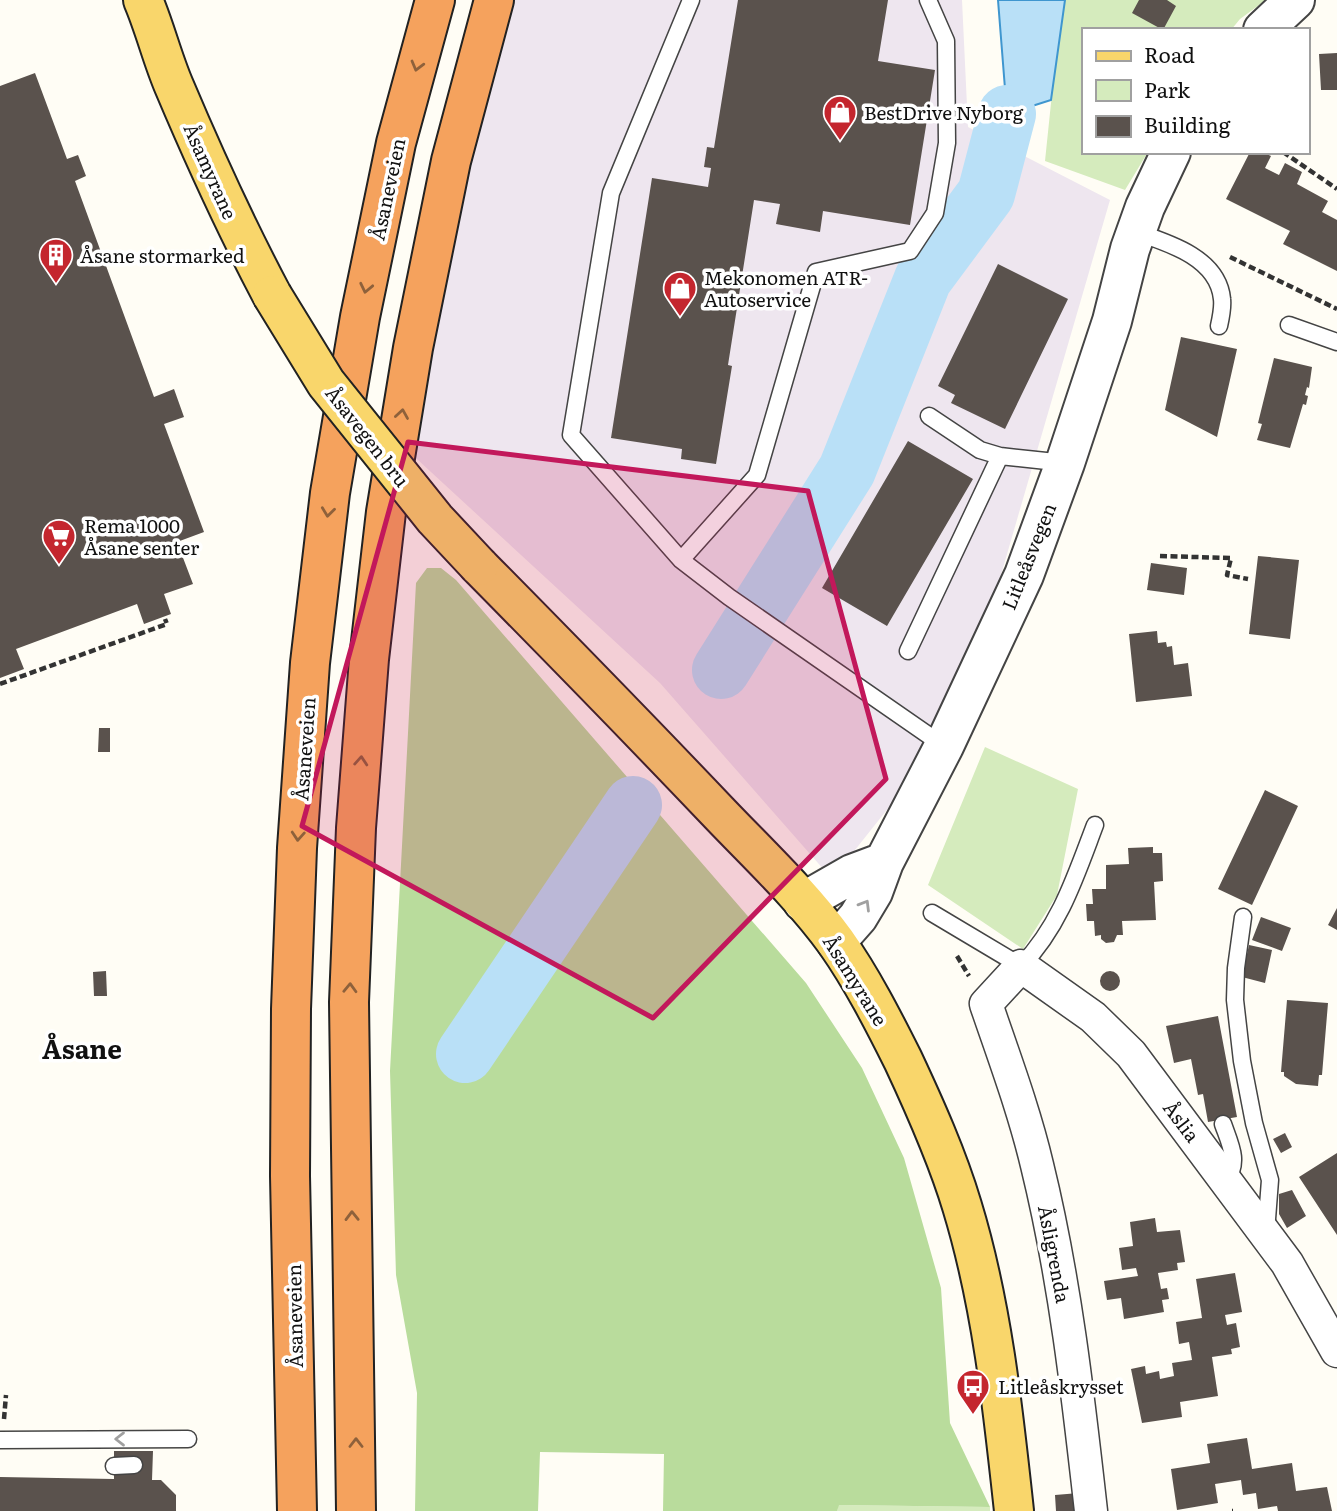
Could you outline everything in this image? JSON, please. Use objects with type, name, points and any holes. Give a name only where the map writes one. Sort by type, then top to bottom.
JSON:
[{"type":"highway","name":"Åsaneveien","points":[[297,1511],[290,1176],[291,1009],[297,848],[310,663],[330,493],[360,317],[396,143],[435,0]]},
{"type":"highway","points":[[356,1511],[349,1002],[356,828],[369,659],[386,512],[413,348],[451,161],[494,0]]},
{"type":"main road","name":"Åsamyrane","points":[[118,0],[151,55],[172,83]]},
{"type":"main road","name":"Åsamyrane","points":[[143,0],[156,30],[172,83],[239,232],[272,295]]},
{"type":"main road","name":"Åsavegen bru","points":[[272,295],[326,383],[435,519],[480,566]]},
{"type":"main road","name":"Åsamyrane","points":[[480,566],[803,902],[836,942],[873,1002],[914,1083],[942,1148],[962,1206],[989,1324],[1004,1419],[1014,1511]]},
{"type":"street","points":[[1265,28],[1295,0]]},
{"type":"street","name":"Litleåsvegen","points":[[836,942],[858,918],[873,892],[884,862],[944,746],[1024,575],[1112,321],[1136,232],[1170,154]]},
{"type":"street","points":[[803,902],[852,874],[884,862]]},
{"type":"street","name":"Åsligrenda","points":[[1021,966],[986,1004],[1019,1099],[1037,1166],[1075,1361],[1091,1511]]},
{"type":"street","name":"Åslia","points":[[1021,966],[1093,1017],[1131,1054],[1287,1263],[1337,1351]]},
{"type":"lane","points":[[691,0],[611,193],[571,435],[681,560],[729,597],[944,746]]},
{"type":"lane","points":[[681,560],[757,475],[817,272],[910,251],[935,213],[947,143],[946,41],[928,0]]},
{"type":"lane","points":[[1136,232],[1186,252],[1212,273],[1223,301],[1219,326]]},
{"type":"lane","points":[[1289,325],[1337,342]]},
{"type":"lane","points":[[929,416],[970,444],[1000,456],[1065,463]]},
{"type":"lane","points":[[908,651],[1000,456]]},
{"type":"lane","points":[[932,913],[1021,966],[1039,948],[1066,901],[1095,825]]},
{"type":"lane","points":[[1244,917],[1234,1000],[1254,1123],[1270,1180],[1265,1233]]},
{"type":"lane","points":[[1223,1124],[1234,1157],[1234,1167],[1226,1180]]},
{"type":"lane","points":[[2,1432],[188,1439]]},
{"type":"lane","points":[[114,1466],[134,1465]]},
{"type":"path","points":[[1286,154],[1337,189]]},
{"type":"path","points":[[1227,255],[1337,309]]},
{"type":"path","points":[[1160,556],[1231,558],[1227,575],[1248,579]]},
{"type":"path","points":[[0,684],[15,676],[167,624],[165,619]]},
{"type":"path","points":[[2,1432],[6,1395]]},
{"type":"highlighted area","points":[[408,442],[808,491],[886,779],[653,1018],[302,826]]},
{"type":"shaded area","points":[[495,0],[962,0],[968,127],[1110,200],[959,719],[832,879],[660,683],[380,425]]},
{"type":"green space","points":[[1065,0],[1266,0],[1240,19],[1233,28],[1082,28],[1082,154],[1147,154],[1125,190],[1045,161],[1056,55]]},
{"type":"green space","points":[[427,568],[441,568],[456,580],[806,983],[862,1068],[904,1158],[941,1288],[950,1423],[990,1507],[839,1505],[837,1511],[663,1511],[664,1454],[540,1452],[538,1511],[415,1511],[417,1393],[396,1275],[390,1071],[416,583]]},
{"type":"green space","points":[[985,747],[1078,789],[1057,895],[1023,949],[928,885]]},
{"type":"green space","points":[[838,1505],[990,1507],[990,1511],[837,1511]]},
{"type":"water","points":[[998,0],[1065,0],[1051,100],[1007,114]]},
{"type":"building","points":[[738,0],[888,0],[878,61],[935,70],[910,225],[823,211],[820,232],[776,224],[780,204],[754,200],[728,365],[732,366],[716,464],[681,459],[682,449],[611,438],[652,178],[708,187],[711,168],[704,167],[707,147],[714,148]]},
{"type":"building","points":[[1139,0],[1167,0],[1176,6],[1164,28],[1132,13]]},
{"type":"building","points":[[1337,53],[1337,90],[1321,90],[1319,54]]},
{"type":"building","name":"Åsane stormarked","points":[[35,73],[67,159],[78,155],[86,176],[75,181],[154,397],[174,389],[184,417],[164,424],[204,532],[177,542],[193,584],[164,594],[171,614],[144,624],[137,604],[16,649],[24,669],[0,678],[0,86]]},
{"type":"building","points":[[1249,154],[1271,156],[1265,168],[1279,175],[1285,163],[1302,172],[1297,184],[1328,201],[1322,212],[1337,220],[1337,271],[1283,244],[1290,231],[1226,199]]},
{"type":"building","points":[[998,264],[1068,299],[1005,429],[951,403],[955,395],[938,386]]},
{"type":"building","points":[[1181,337],[1237,349],[1217,437],[1165,410]]},
{"type":"building","points":[[1274,358],[1312,367],[1309,388],[1307,387],[1305,395],[1308,396],[1306,405],[1303,404],[1290,448],[1257,440],[1262,424],[1258,423]]},
{"type":"building","points":[[908,441],[973,479],[887,626],[822,588]]},
{"type":"building","points":[[1258,556],[1299,560],[1290,639],[1249,634]]},
{"type":"building","points":[[1151,563],[1187,568],[1184,595],[1147,590]]},
{"type":"building","points":[[1157,631],[1158,643],[1166,642],[1167,647],[1172,646],[1174,665],[1188,663],[1192,696],[1136,702],[1129,634]]},
{"type":"building","points":[[99,728],[110,728],[110,752],[98,752]]},
{"type":"building","points":[[1265,790],[1298,806],[1252,905],[1218,889]]},
{"type":"building","points":[[1153,847],[1153,853],[1162,853],[1163,881],[1154,882],[1156,920],[1122,921],[1123,935],[1117,935],[1114,942],[1106,943],[1101,939],[1101,935],[1095,936],[1094,921],[1087,921],[1086,904],[1093,904],[1092,889],[1106,889],[1106,865],[1129,864],[1128,848]]},
{"type":"building","points":[[1337,908],[1337,930],[1328,925]]},
{"type":"building","points":[[1261,917],[1291,928],[1282,951],[1252,940]]},
{"type":"building","points":[[1249,945],[1272,950],[1265,983],[1242,977]]},
{"type":"building","points":[[106,971],[107,996],[94,996],[93,972]]},
{"type":"building","points":[[1110,971],[1117,974],[1120,981],[1117,988],[1110,991],[1103,988],[1100,981],[1103,974]]},
{"type":"building","points":[[1287,1000],[1328,1003],[1322,1075],[1319,1075],[1318,1086],[1296,1084],[1281,1072]]},
{"type":"building","points":[[1218,1016],[1237,1117],[1208,1122],[1203,1094],[1198,1095],[1191,1059],[1174,1063],[1166,1026]]},
{"type":"building","points":[[1285,1133],[1292,1147],[1281,1153],[1273,1139]]},
{"type":"building","points":[[1337,1153],[1337,1235],[1299,1177]]},
{"type":"building","points":[[1292,1190],[1306,1216],[1287,1228],[1279,1214],[1279,1194]]},
{"type":"building","points":[[1155,1218],[1157,1232],[1180,1230],[1185,1262],[1177,1263],[1178,1270],[1158,1273],[1161,1289],[1167,1288],[1169,1299],[1162,1300],[1164,1312],[1124,1319],[1121,1298],[1107,1300],[1104,1281],[1138,1276],[1136,1268],[1122,1270],[1119,1248],[1133,1246],[1130,1222]]},
{"type":"building","points":[[1235,1273],[1242,1312],[1225,1315],[1227,1325],[1236,1323],[1240,1347],[1231,1349],[1232,1354],[1212,1357],[1218,1396],[1180,1402],[1182,1417],[1142,1423],[1131,1369],[1145,1366],[1146,1374],[1159,1371],[1160,1379],[1174,1376],[1172,1363],[1192,1360],[1189,1342],[1179,1344],[1176,1322],[1202,1318],[1196,1279]]},
{"type":"building","points":[[1247,1438],[1252,1469],[1292,1463],[1296,1491],[1327,1487],[1332,1511],[1278,1511],[1277,1506],[1258,1509],[1256,1493],[1243,1495],[1241,1480],[1215,1484],[1218,1503],[1177,1510],[1171,1469],[1210,1463],[1207,1444]]},
{"type":"building","points":[[114,1451],[153,1451],[152,1480],[161,1480],[176,1495],[176,1511],[0,1511],[0,1477],[114,1479]]},
{"type":"building","points":[[1079,1493],[1080,1511],[1056,1511],[1055,1495]]},
{"type":"waterway","points":[[721,670],[847,470],[923,279],[986,194],[1007,114]]},
{"type":"waterway","points":[[465,1054],[633,805]]},
{"type":"place","name":"BestDrive Nyborg","points":[[840,142]]},
{"type":"place","name":"Åsane stormarked","points":[[56,285]]},
{"type":"place","name":"Mekonomen ATR- Autoservice","points":[[680,318]]},
{"type":"place","name":"Rema 1000 Åsane senter","points":[[59,566]]},
{"type":"place","name":"Litleåskrysset","points":[[973,1416]]},
{"type":"district","name":"Åsane","points":[[82,1047]]}]
